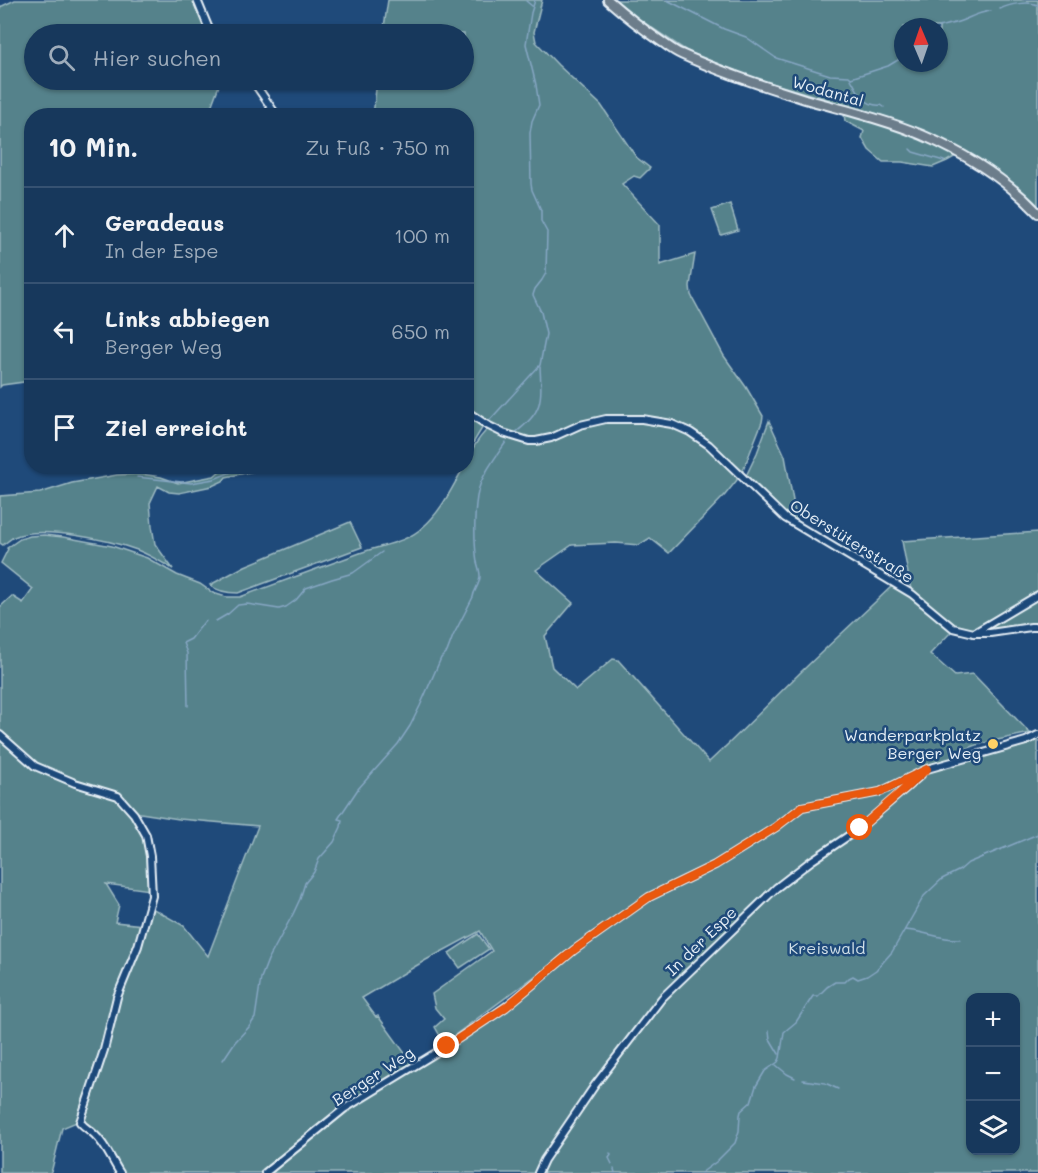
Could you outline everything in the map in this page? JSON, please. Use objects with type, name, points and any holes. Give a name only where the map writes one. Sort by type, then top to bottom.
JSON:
[{"type":"main road","name":"Wodantal","points":[[608,0],[634,23],[678,53],[739,77],[922,135],[990,172],[1038,213]]},
{"type":"street","points":[[197,0],[207,24]]},
{"type":"street","points":[[259,90],[272,108]]},
{"type":"street","name":"Oberstüterstraße","points":[[474,416],[503,433],[529,441],[551,438],[580,424],[606,419],[642,419],[672,424],[690,432],[709,445],[785,518],[912,594],[953,628],[974,633],[990,633],[1038,627]]},
{"type":"street","points":[[974,633],[1038,595]]},
{"type":"street","points":[[0,735],[35,766],[75,783],[118,796],[134,814],[146,835],[150,856],[152,896],[138,946],[117,996],[104,1050],[80,1122],[100,1140],[120,1173]]},
{"type":"street","name":"Berger Weg","points":[[266,1173],[344,1109],[506,1007],[574,950],[649,897],[715,865],[776,827],[802,807],[880,792],[927,769],[1026,741],[1038,735]]},
{"type":"street","name":"In der Espe","points":[[538,1173],[550,1150],[595,1085],[662,998],[776,888],[860,828],[927,769]]},
{"type":"green space","points":[[15,0],[196,0],[205,24],[24,24],[24,90],[217,90],[211,108],[24,108],[24,382],[0,387],[0,7]]},
{"type":"green space","points":[[388,0],[542,0],[534,32],[536,42],[601,105],[636,157],[650,168],[640,178],[634,176],[622,184],[660,225],[660,265],[695,254],[690,286],[691,295],[724,356],[763,416],[742,473],[717,448],[689,428],[665,420],[650,417],[581,422],[535,440],[495,427],[474,411],[474,108],[374,108],[376,90],[474,90],[474,24],[384,24]]},
{"type":"green space","points":[[616,0],[1038,0],[1038,210],[965,151],[933,167],[902,162],[883,162],[869,150],[862,138],[864,131],[845,121],[844,114],[866,119],[870,112],[745,75],[687,51],[642,21]]},
{"type":"green space","points":[[730,204],[738,230],[721,235],[712,210]]},
{"type":"green space","points":[[474,419],[484,425],[474,441]]},
{"type":"green space","name":"Kreiswald","points":[[603,421],[655,423],[680,429],[692,435],[703,442],[737,475],[737,480],[725,495],[669,553],[650,538],[639,545],[616,543],[572,545],[536,570],[573,603],[545,636],[552,667],[576,690],[613,659],[618,660],[709,762],[893,585],[910,595],[939,621],[953,630],[930,654],[955,676],[973,674],[1030,733],[979,744],[961,751],[965,756],[1038,736],[1038,1173],[269,1173],[365,1097],[444,1046],[605,929],[603,926],[444,1043],[435,1027],[444,1019],[435,1008],[432,994],[492,951],[480,931],[362,998],[412,1063],[330,1118],[262,1173],[121,1173],[84,1124],[83,1120],[118,998],[152,908],[184,926],[208,956],[258,826],[179,819],[134,812],[119,795],[38,766],[0,733],[0,607],[12,596],[23,603],[33,589],[1,563],[7,548],[20,539],[44,535],[112,546],[147,558],[177,575],[200,584],[213,593],[226,597],[240,597],[409,537],[430,521],[460,474],[474,474],[474,446],[488,429],[504,437],[529,443]]},
{"type":"green space","points":[[769,421],[785,456],[797,523],[786,516],[746,476]]},
{"type":"green space","points":[[141,474],[161,477],[178,483],[216,474],[240,474],[226,477],[212,486],[179,493],[169,492],[158,486],[150,503],[155,544],[173,569],[137,550],[75,535],[26,534],[13,538],[3,545],[0,543],[0,496],[40,493],[72,483],[117,475]]},
{"type":"green space","points":[[350,522],[362,547],[238,593],[223,592],[210,585],[245,566]]},
{"type":"green space","points":[[1038,532],[1038,594],[974,631],[955,625],[911,590],[902,541]]},
{"type":"green space","points":[[1038,597],[1038,626],[979,631]]},
{"type":"green space","points":[[0,736],[35,770],[116,798],[133,815],[146,843],[150,890],[106,884],[119,905],[115,922],[143,925],[79,1121],[62,1128],[50,1173],[0,1173]]},
{"type":"green space","points":[[478,934],[489,949],[460,968],[449,953]]},
{"type":"waterway","points":[[488,422],[540,365],[546,334],[541,312],[533,295],[546,273],[547,232],[541,221],[541,210],[531,184],[530,133],[539,105],[526,44],[535,0]]},
{"type":"waterway","points":[[667,0],[724,29],[746,37],[776,58],[830,75],[851,78],[894,62]]},
{"type":"waterway","points":[[526,1],[532,6]]},
{"type":"waterway","points":[[1000,9],[1019,4],[1038,5]]},
{"type":"waterway","points":[[948,25],[991,11]]},
{"type":"waterway","points":[[851,79],[866,101],[884,107]]},
{"type":"waterway","points":[[910,149],[913,152],[944,161]]},
{"type":"waterway","points":[[515,433],[531,419],[539,405],[540,367]]},
{"type":"waterway","points":[[223,1060],[255,1018],[261,978],[268,960],[293,914],[305,883],[314,872],[319,859],[334,842],[341,827],[342,820],[338,819],[358,789],[398,744],[410,726],[441,658],[447,652],[473,597],[480,576],[475,533],[478,490],[486,472],[506,442]]},
{"type":"waterway","points":[[137,477],[191,483],[214,479],[226,474]]},
{"type":"waterway","points":[[216,621],[238,605],[247,604],[279,609],[286,607],[296,600],[306,588],[353,573],[382,552]]},
{"type":"waterway","points":[[188,706],[187,653],[183,643],[191,639],[206,621]]},
{"type":"waterway","points":[[701,1173],[735,1143],[741,1111],[751,1102],[756,1086],[765,1071],[778,1062],[784,1032],[796,1022],[813,996],[818,996],[835,982],[845,982],[853,976],[858,979],[876,970],[892,952],[924,896],[942,879],[968,863],[1038,834]]},
{"type":"waterway","points":[[905,930],[960,939]]},
{"type":"waterway","points":[[769,1031],[770,1039],[779,1054]]},
{"type":"waterway","points":[[776,1065],[795,1078]]},
{"type":"waterway","points":[[803,1080],[825,1083],[838,1089]]},
{"type":"waterway","points":[[610,1153],[609,1158],[612,1164]]},
{"type":"waterway","points":[[614,1169],[615,1173]]},
{"type":"place","name":"Wanderparkplatz Berger Weg","points":[[993,744]]},
{"type":"route","points":[[447,1046],[506,1007],[574,950],[649,897],[715,865],[776,827],[802,807],[880,792],[927,769],[860,828]]}]
